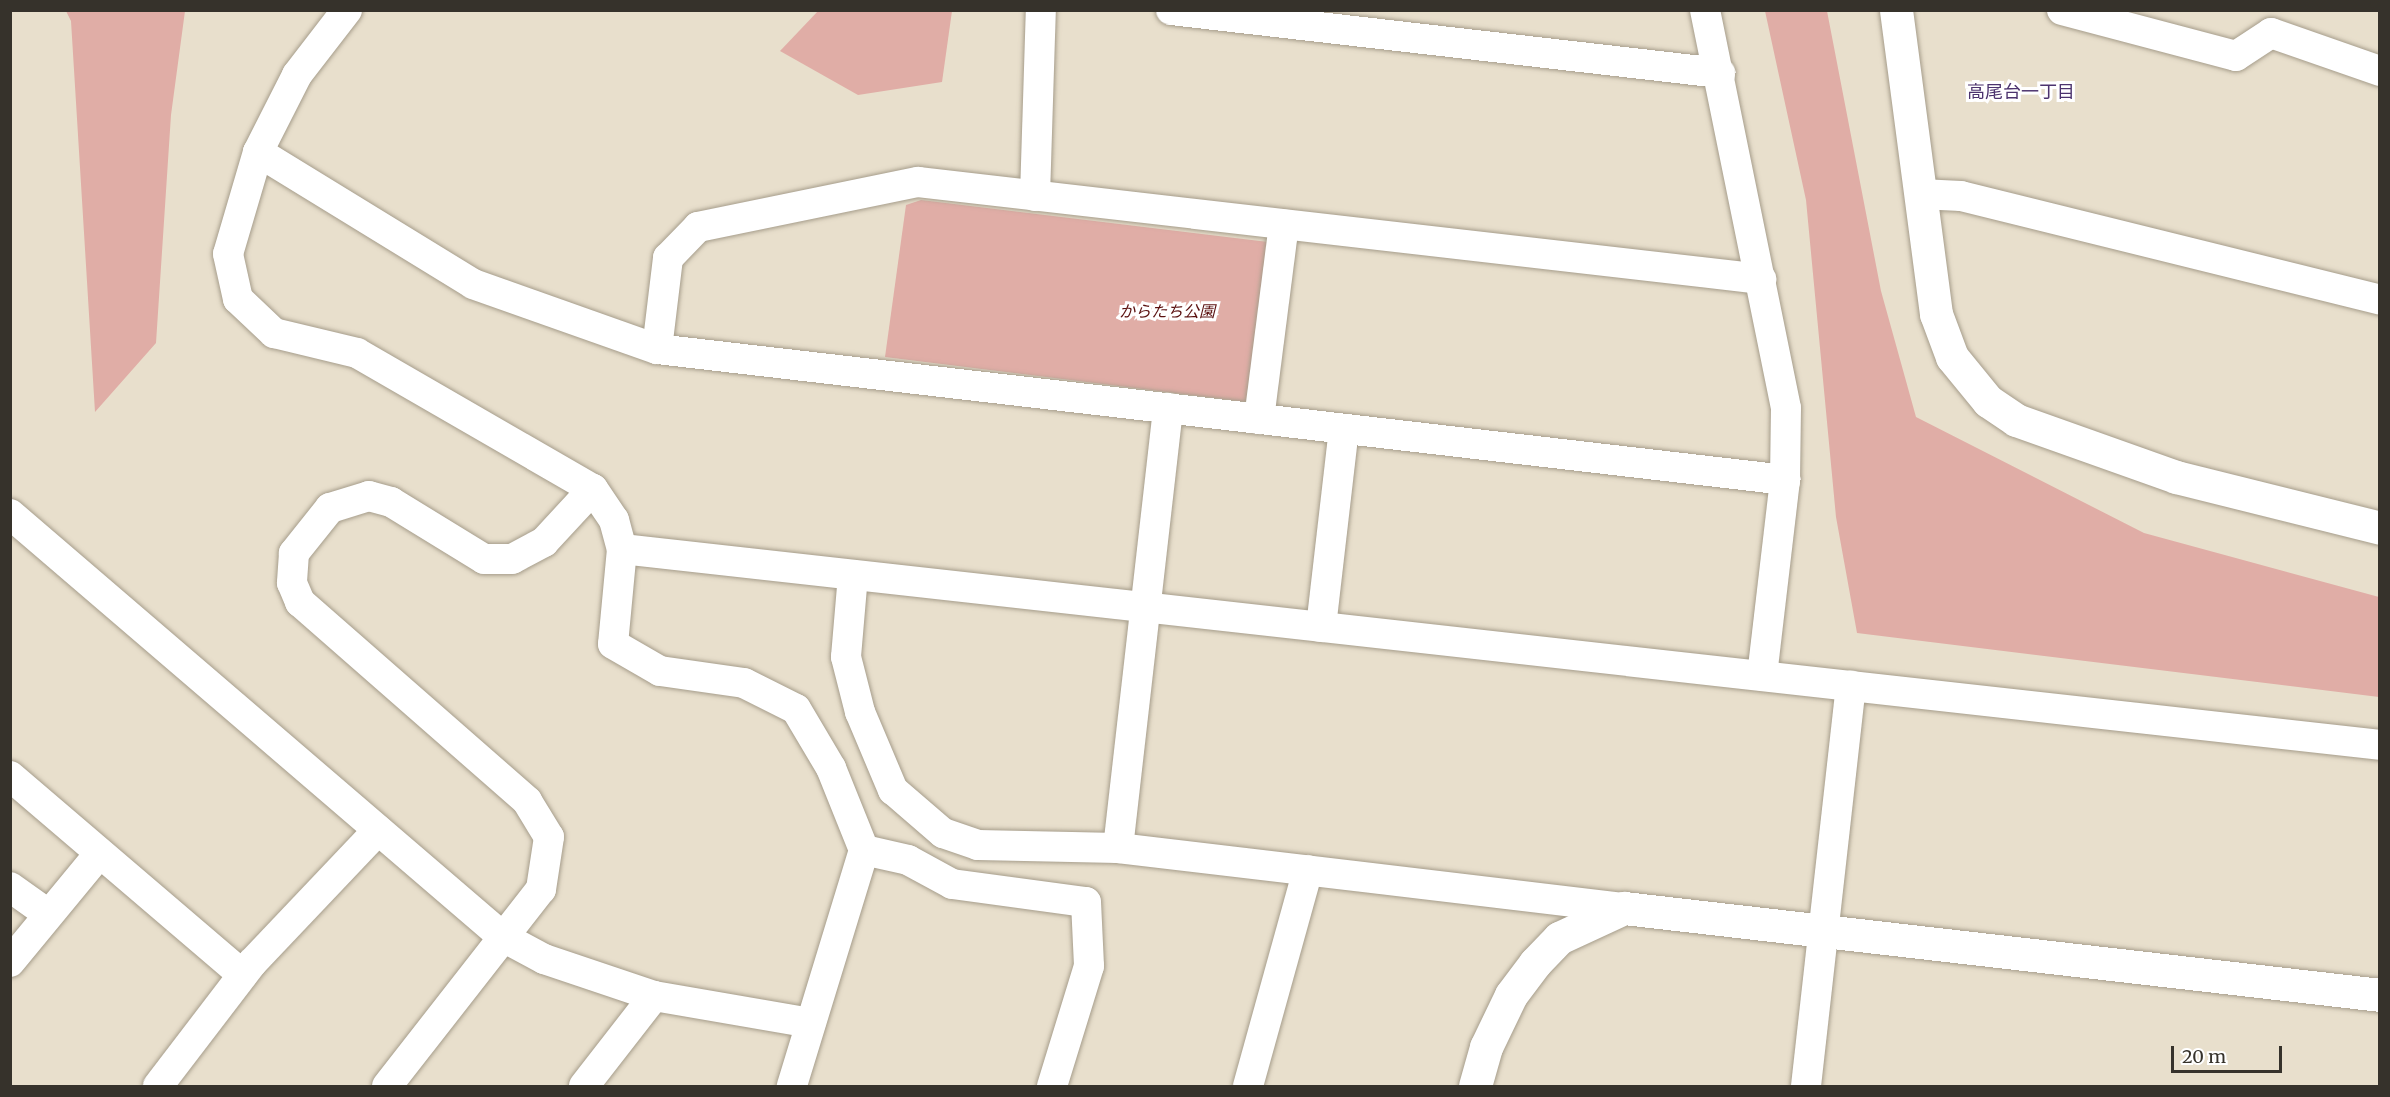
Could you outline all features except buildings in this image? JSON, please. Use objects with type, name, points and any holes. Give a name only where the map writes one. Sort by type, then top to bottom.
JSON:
[{"type":"street","points":[[347,10],[297,75],[258,152],[228,254],[232,286],[246,310],[293,340],[338,347],[375,362],[593,489],[614,519],[622,549],[613,644],[660,671],[744,683],[796,709],[831,768],[864,850],[792,1086]]},
{"type":"street","points":[[1035,196],[1041,10]]},
{"type":"street","points":[[1171,10],[1720,73]]},
{"type":"street","points":[[1706,10],[1786,408],[1785,480],[1762,676]]},
{"type":"street","points":[[1896,10],[1936,314],[1952,357],[1988,402],[2027,424],[2176,477],[2379,528]]},
{"type":"street","points":[[2062,10],[2236,56],[2271,33],[2379,71]]},
{"type":"street","points":[[258,152],[473,284],[657,349],[1785,480]]},
{"type":"street","points":[[657,349],[668,258],[698,227],[918,182],[1761,279]]},
{"type":"street","points":[[1920,194],[1960,196],[2379,300]]},
{"type":"street","points":[[1259,419],[1284,225]]},
{"type":"street","points":[[1118,848],[1168,408]]},
{"type":"street","points":[[1321,627],[1344,429]]},
{"type":"street","points":[[387,1086],[503,937],[547,875],[549,837],[543,820],[300,602],[291,563],[330,508],[369,496],[391,502],[484,559],[512,559],[544,542],[593,489]]},
{"type":"street","points":[[10,514],[503,937],[544,959],[654,996],[812,1023]]},
{"type":"street","points":[[622,549],[2379,745]]},
{"type":"street","points":[[853,575],[846,657],[860,712],[893,790],[914,812],[943,834],[978,845],[1118,848],[2379,995]]},
{"type":"street","points":[[1806,1086],[1851,686]]},
{"type":"street","points":[[10,776],[243,975]]},
{"type":"street","points":[[158,1086],[243,975],[378,830]]},
{"type":"street","points":[[864,850],[908,860],[952,884],[1086,902],[1089,966],[1052,1086]]},
{"type":"street","points":[[10,962],[100,853]]},
{"type":"street","points":[[1248,1086],[1308,870]]},
{"type":"street","points":[[10,887],[48,914]]},
{"type":"street","points":[[1475,1086],[1486,1047],[1511,995],[1535,963],[1559,938],[1624,908]]},
{"type":"street","points":[[584,1086],[654,996]]},
{"type":"green space","points":[[819,10],[952,11],[942,82],[858,95],[780,51]]},
{"type":"green space","points":[[66,11],[185,11],[171,115],[156,343],[95,412],[71,21]]},
{"type":"green space","points":[[1765,11],[1827,11],[1881,291],[1916,417],[2144,533],[2379,597],[2379,697],[1857,633],[1836,517],[1806,200]]},
{"type":"green space","name":"からたち公園","points":[[921,200],[1268,242],[1247,402],[885,357],[906,205]]},
{"type":"district","name":"高尾台一丁目","points":[[2021,92]]}]
